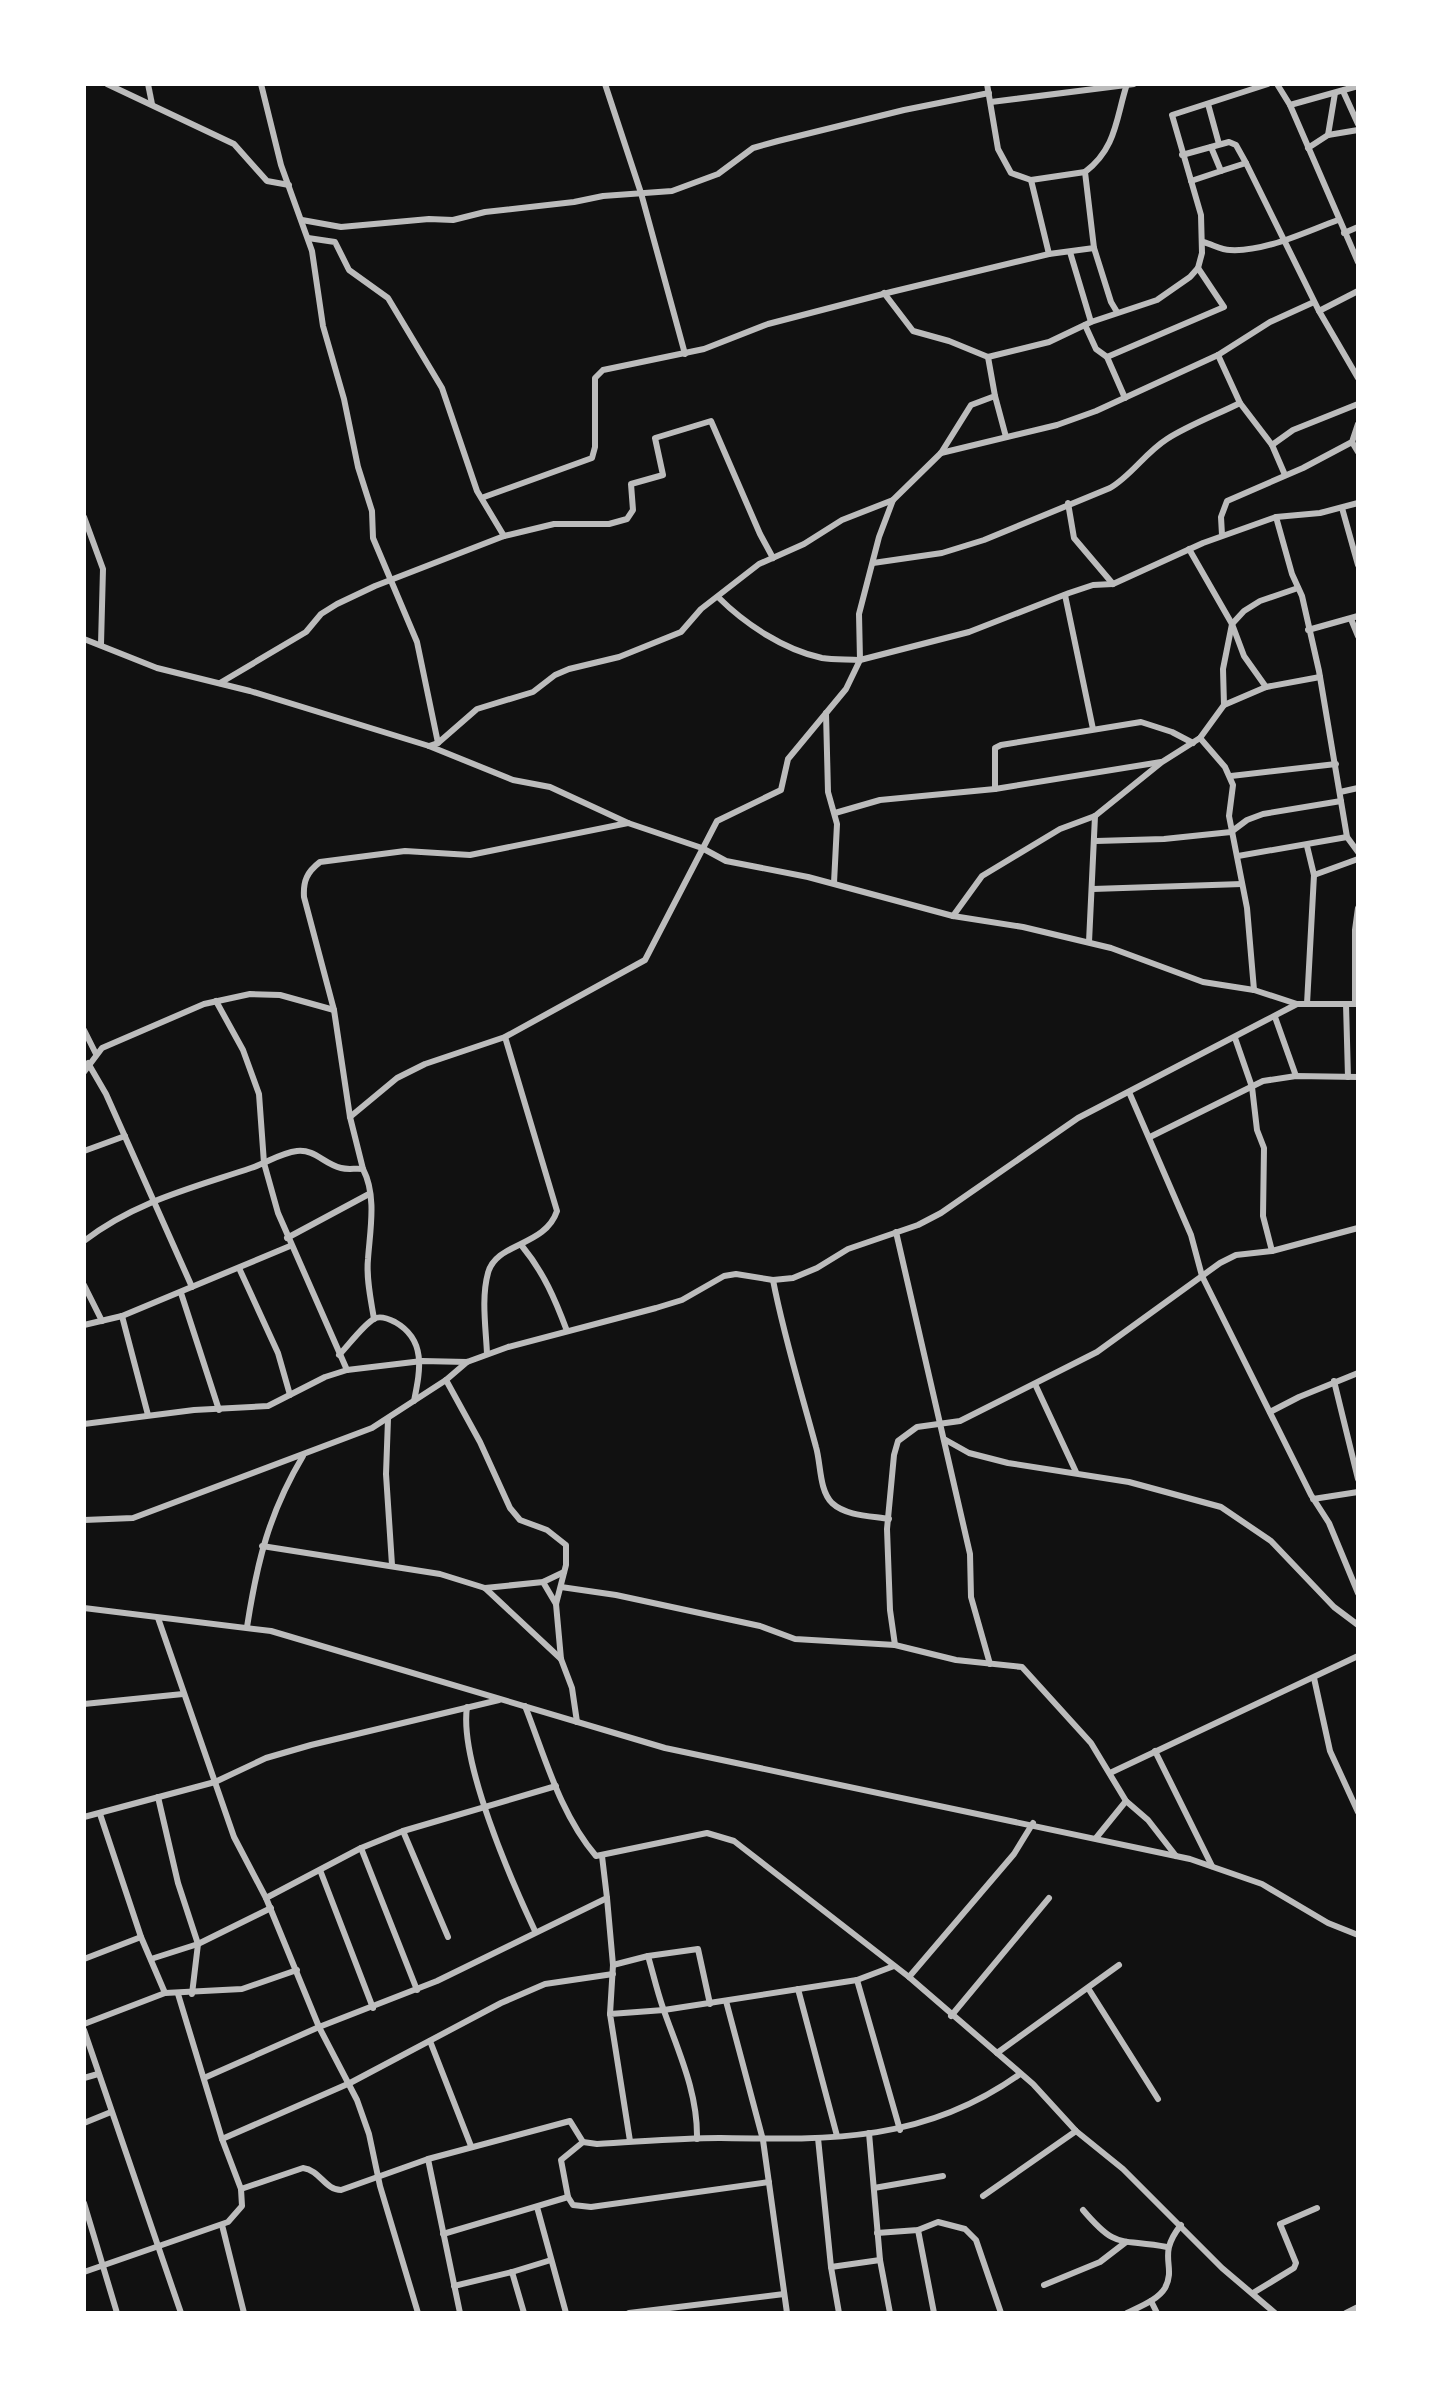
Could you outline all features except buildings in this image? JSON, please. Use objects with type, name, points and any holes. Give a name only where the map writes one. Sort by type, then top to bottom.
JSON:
[{"type":"street","points":[[107,84],[234,144],[267,181],[289,185]]},
{"type":"street","points":[[148,84],[152,104]]},
{"type":"street","points":[[261,84],[289,185],[308,238],[320,289],[323,326],[372,511],[373,538],[417,642],[438,743]]},
{"type":"street","points":[[605,84],[641,193],[685,354]]},
{"type":"street","points":[[988,84],[998,149],[1005,166],[1018,177],[1031,180],[1085,172],[1104,152],[1120,119],[1127,84]]},
{"type":"street","points":[[991,102],[1135,84]]},
{"type":"street","points":[[884,293],[913,331],[949,341],[988,357],[1049,342],[1088,323],[1157,300],[1198,268],[1203,242],[1201,215],[1172,115],[1268,84]]},
{"type":"street","points":[[1277,84],[1290,105],[1358,262]]},
{"type":"street","points":[[1290,105],[1358,86]]},
{"type":"street","points":[[1339,92],[1358,124]]},
{"type":"street","points":[[1328,135],[1339,92]]},
{"type":"street","points":[[302,220],[341,227],[429,219],[453,220],[485,212],[672,191],[718,174],[753,148],[904,110],[989,93]]},
{"type":"street","points":[[1208,104],[1219,144]]},
{"type":"street","points":[[1308,148],[1328,135],[1358,130]]},
{"type":"street","points":[[1182,155],[1219,144],[1236,145],[1314,302],[1358,378]]},
{"type":"street","points":[[1210,147],[1221,171]]},
{"type":"street","points":[[1191,181],[1246,163]]},
{"type":"street","points":[[1085,172],[1094,248],[1111,302],[1117,312]]},
{"type":"street","points":[[1031,180],[1049,254]]},
{"type":"street","points":[[1203,242],[1229,250],[1283,240],[1338,220]]},
{"type":"street","points":[[341,227],[335,242],[349,270],[388,298],[442,388],[477,491],[484,497],[504,536]]},
{"type":"street","points":[[1344,233],[1358,227]]},
{"type":"street","points":[[308,238],[335,242]]},
{"type":"street","points":[[484,497],[592,458],[595,452],[595,378],[598,373],[685,354],[768,324],[884,293],[1049,254],[1094,248]]},
{"type":"street","points":[[1070,253],[1096,349],[1107,357],[1125,398]]},
{"type":"street","points":[[1107,357],[1224,307],[1198,268]]},
{"type":"street","points":[[1319,311],[1358,291]]},
{"type":"street","points":[[942,453],[1057,425],[1125,398],[1218,355],[1270,322],[1314,302]]},
{"type":"street","points":[[1218,355],[1240,402],[1272,445],[1285,475]]},
{"type":"street","points":[[988,357],[1006,437]]},
{"type":"street","points":[[429,746],[438,743],[477,709],[533,692],[555,674],[619,657],[681,632],[741,577],[804,544],[842,520],[893,500],[942,453],[971,405],[995,396]]},
{"type":"street","points":[[873,563],[942,553],[984,540],[1116,485],[1137,463],[1168,439],[1240,402]]},
{"type":"street","points":[[1272,445],[1293,430],[1358,404]]},
{"type":"street","points":[[220,683],[306,632],[321,614],[356,593],[504,536],[554,524],[609,524],[627,519],[633,510],[631,484],[663,475],[654,438],[711,421],[760,534],[774,558]]},
{"type":"street","points":[[1222,535],[1221,517],[1227,501],[1352,442],[1357,435],[1358,424]]},
{"type":"street","points":[[1352,442],[1358,452]]},
{"type":"street","points":[[350,1116],[397,1078],[425,1064],[505,1037],[645,960],[717,821],[781,790],[788,759],[846,689],[860,660],[859,614],[893,500]]},
{"type":"street","points":[[1068,503],[1074,538],[1113,584]]},
{"type":"street","points":[[718,597],[737,616],[775,640],[824,659],[860,660],[968,632],[1093,585],[1113,584],[1222,535],[1276,517],[1342,508],[1358,503]]},
{"type":"street","points":[[1342,508],[1358,565]]},
{"type":"street","points":[[84,517],[103,569],[101,644]]},
{"type":"street","points":[[1276,517],[1298,588],[1320,677],[1347,837],[1358,852]]},
{"type":"street","points":[[1189,549],[1232,624],[1244,656],[1266,687]]},
{"type":"street","points":[[1224,705],[1223,669],[1232,624],[1244,611],[1260,601],[1298,588]]},
{"type":"street","points":[[1065,595],[1093,729]]},
{"type":"street","points":[[1308,630],[1354,618],[1358,636]]},
{"type":"street","points":[[84,639],[157,668],[220,683],[429,746],[513,780],[577,797],[628,823],[702,848],[726,861],[834,883],[953,916],[1023,927],[1089,942],[1153,962],[1203,982],[1254,990],[1297,1004],[1356,1004],[1355,930],[1358,908]]},
{"type":"street","points":[[953,916],[969,891],[991,869],[1060,829],[1095,816],[1162,762],[1200,738],[1224,705],[1266,687],[1320,677]]},
{"type":"street","points":[[826,713],[827,779],[838,838],[834,883]]},
{"type":"street","points":[[995,789],[995,750],[998,746],[1141,722],[1165,729],[1193,743]]},
{"type":"street","points":[[1200,738],[1231,776],[1233,785],[1229,805],[1231,832],[1238,856],[1252,950],[1254,990]]},
{"type":"street","points":[[835,813],[880,800],[995,789],[1162,762]]},
{"type":"street","points":[[1231,776],[1336,764]]},
{"type":"street","points":[[1340,792],[1358,788]]},
{"type":"street","points":[[1096,841],[1164,839],[1231,832],[1247,820],[1264,814],[1341,801]]},
{"type":"street","points":[[1089,942],[1096,841],[1095,816]]},
{"type":"street","points":[[374,1319],[368,1274],[371,1240],[369,1194],[350,1116],[334,1010],[304,897],[306,877],[320,863],[405,851],[470,855],[628,823]]},
{"type":"street","points":[[1238,856],[1347,837]]},
{"type":"street","points":[[1307,846],[1314,875],[1307,1004]]},
{"type":"street","points":[[1314,875],[1358,859]]},
{"type":"street","points":[[1093,889],[1242,884]]},
{"type":"street","points":[[84,1072],[88,1063],[102,1048],[139,1029],[216,1001],[250,994],[280,995],[334,1010]]},
{"type":"street","points":[[216,1001],[243,1050],[259,1094],[264,1163],[290,1247],[346,1370]]},
{"type":"street","points":[[84,1520],[133,1518],[303,1455],[388,1419],[446,1380],[467,1362],[487,1354],[682,1300],[724,1276],[736,1274],[773,1280],[805,1274],[848,1249],[941,1213],[1043,1141],[1129,1092],[1297,1004]]},
{"type":"street","points":[[1346,1004],[1348,1077]]},
{"type":"street","points":[[1275,1017],[1296,1076]]},
{"type":"street","points":[[84,1030],[96,1054]]},
{"type":"street","points":[[487,1354],[485,1304],[488,1273],[495,1258],[522,1246],[545,1229],[557,1211],[505,1037]]},
{"type":"street","points":[[1235,1038],[1252,1087],[1257,1130],[1264,1148],[1263,1216],[1272,1251]]},
{"type":"street","points":[[88,1063],[125,1136],[192,1287]]},
{"type":"street","points":[[1150,1137],[1264,1081],[1296,1076],[1358,1077]]},
{"type":"street","points":[[1129,1092],[1191,1234],[1202,1276],[1313,1499],[1329,1523],[1358,1593]]},
{"type":"street","points":[[84,1151],[125,1136]]},
{"type":"street","points":[[84,1241],[109,1222],[152,1202],[280,1155],[299,1151],[314,1153],[340,1168],[363,1169]]},
{"type":"street","points":[[287,1238],[369,1194]]},
{"type":"street","points":[[895,1646],[890,1610],[889,1519],[894,1455],[898,1441],[917,1427],[960,1421],[1097,1352],[1202,1276],[1236,1255],[1272,1251],[1358,1228]]},
{"type":"street","points":[[896,1232],[970,1554],[971,1597],[990,1664]]},
{"type":"street","points":[[522,1246],[547,1280],[567,1331]]},
{"type":"street","points":[[84,1325],[122,1316],[290,1247]]},
{"type":"street","points":[[239,1268],[278,1353],[290,1395]]},
{"type":"street","points":[[773,1280],[791,1365],[816,1447],[824,1493],[833,1504],[845,1511],[889,1519]]},
{"type":"street","points":[[84,1285],[102,1321]]},
{"type":"street","points":[[181,1293],[219,1410]]},
{"type":"street","points":[[122,1316],[148,1415]]},
{"type":"street","points":[[339,1355],[374,1319],[384,1318],[412,1335],[422,1361],[413,1402]]},
{"type":"street","points":[[84,1424],[148,1415],[268,1405],[346,1370],[422,1361],[467,1362]]},
{"type":"street","points":[[1270,1412],[1334,1381],[1358,1373]]},
{"type":"street","points":[[446,1380],[460,1402],[510,1508],[520,1520],[547,1530],[566,1545],[564,1572],[556,1604],[561,1659],[572,1688],[577,1722]]},
{"type":"street","points":[[1334,1381],[1356,1461],[1358,1479]]},
{"type":"street","points":[[1035,1384],[1076,1472]]},
{"type":"street","points":[[388,1419],[386,1474],[392,1565]]},
{"type":"street","points":[[944,1439],[969,1453],[1129,1482],[1221,1507],[1271,1541],[1334,1607],[1358,1625]]},
{"type":"street","points":[[247,1627],[262,1546],[276,1506],[303,1455]]},
{"type":"street","points":[[1313,1499],[1358,1492]]},
{"type":"street","points":[[262,1546],[440,1574],[485,1588],[543,1582],[564,1572]]},
{"type":"street","points":[[543,1582],[556,1604]]},
{"type":"street","points":[[561,1587],[760,1626],[794,1639],[895,1646],[956,1660],[1022,1667],[1091,1743],[1126,1801],[1148,1820],[1177,1856]]},
{"type":"street","points":[[485,1588],[561,1659]]},
{"type":"street","points":[[84,1608],[247,1627],[311,1642],[665,1748],[1177,1856],[1262,1884],[1328,1923],[1358,1935]]},
{"type":"street","points":[[158,1618],[234,1837],[271,1908],[319,2027],[350,2083],[369,2134],[418,2313]]},
{"type":"street","points":[[1110,1773],[1358,1656]]},
{"type":"street","points":[[1314,1678],[1330,1751],[1358,1812]]},
{"type":"street","points":[[84,1704],[183,1694]]},
{"type":"street","points":[[84,1817],[215,1782],[266,1758],[501,1699]]},
{"type":"street","points":[[525,1706],[575,1828],[596,1856],[708,1833],[734,1841],[909,1978],[997,2053],[1076,2132],[1124,2169],[1222,2268],[1275,2313]]},
{"type":"street","points":[[467,1707],[464,1723],[467,1744],[507,1870],[535,1931]]},
{"type":"street","points":[[1155,1751],[1212,1866]]},
{"type":"street","points":[[266,1898],[362,1847],[403,1831],[556,1786]]},
{"type":"street","points":[[158,1797],[178,1883],[198,1944],[192,1994]]},
{"type":"street","points":[[1096,1838],[1126,1801]]},
{"type":"street","points":[[100,1814],[141,1937],[165,1993]]},
{"type":"street","points":[[909,1978],[1014,1854],[1033,1824]]},
{"type":"street","points":[[403,1831],[448,1937]]},
{"type":"street","points":[[362,1847],[417,1990]]},
{"type":"street","points":[[602,1856],[613,1965],[610,2014],[630,2141]]},
{"type":"street","points":[[320,1870],[373,2008]]},
{"type":"street","points":[[204,2078],[319,2027],[417,1990],[607,1898]]},
{"type":"street","points":[[951,2016],[1049,1898]]},
{"type":"street","points":[[151,1959],[198,1944],[271,1908]]},
{"type":"street","points":[[84,1959],[141,1937]]},
{"type":"street","points":[[613,1965],[648,1956],[698,1949],[710,2004]]},
{"type":"street","points":[[648,1956],[664,2010],[688,2072],[697,2119],[696,2139]]},
{"type":"street","points":[[997,2053],[1119,1965]]},
{"type":"street","points":[[610,2014],[710,2004],[857,1980],[894,1966]]},
{"type":"street","points":[[84,2024],[165,1993],[192,1994],[242,1989],[297,1970]]},
{"type":"street","points":[[222,2139],[350,2083],[430,2040],[545,1984],[613,1973]]},
{"type":"street","points":[[857,1980],[900,2130]]},
{"type":"street","points":[[1088,1988],[1158,2099]]},
{"type":"street","points":[[798,1989],[837,2136]]},
{"type":"street","points":[[84,2273],[222,2225],[239,2212],[243,2199],[241,2189],[222,2139],[178,1994]]},
{"type":"street","points":[[726,2001],[763,2140],[788,2313]]},
{"type":"street","points":[[84,2030],[181,2313]]},
{"type":"street","points":[[430,2040],[471,2147]]},
{"type":"street","points":[[84,2078],[98,2074]]},
{"type":"street","points":[[769,2182],[591,2207],[573,2206],[568,2197],[561,2160],[583,2142],[818,2138],[900,2130],[958,2112],[1020,2074]]},
{"type":"street","points":[[84,2123],[111,2112]]},
{"type":"street","points":[[241,2189],[303,2168],[313,2170],[334,2190],[379,2178],[428,2159],[570,2121],[576,2126],[583,2142]]},
{"type":"street","points":[[983,2196],[1076,2132]]},
{"type":"street","points":[[869,2133],[880,2260],[890,2313]]},
{"type":"street","points":[[818,2138],[831,2267],[839,2313]]},
{"type":"street","points":[[428,2159],[460,2313]]},
{"type":"street","points":[[874,2188],[943,2176]]},
{"type":"street","points":[[443,2234],[568,2197]]},
{"type":"street","points":[[84,2203],[117,2313]]},
{"type":"street","points":[[537,2207],[564,2313]]},
{"type":"street","points":[[1253,2293],[1294,2268],[1296,2263],[1280,2224],[1317,2208]]},
{"type":"street","points":[[1083,2210],[1104,2235],[1126,2242],[1167,2246]]},
{"type":"street","points":[[877,2233],[918,2230],[938,2222],[965,2229],[976,2240],[1001,2313]]},
{"type":"street","points":[[222,2225],[244,2313]]},
{"type":"street","points":[[1127,2313],[1151,2301],[1164,2290],[1168,2276],[1167,2246],[1181,2225]]},
{"type":"street","points":[[918,2230],[934,2313]]},
{"type":"street","points":[[1044,2285],[1100,2262],[1126,2242]]},
{"type":"street","points":[[454,2286],[551,2260]]},
{"type":"street","points":[[831,2267],[880,2260]]},
{"type":"street","points":[[512,2272],[524,2313]]},
{"type":"street","points":[[629,2313],[784,2294]]},
{"type":"street","points":[[1151,2301],[1157,2313]]},
{"type":"street","points":[[1346,2313],[1358,2307]]}]
